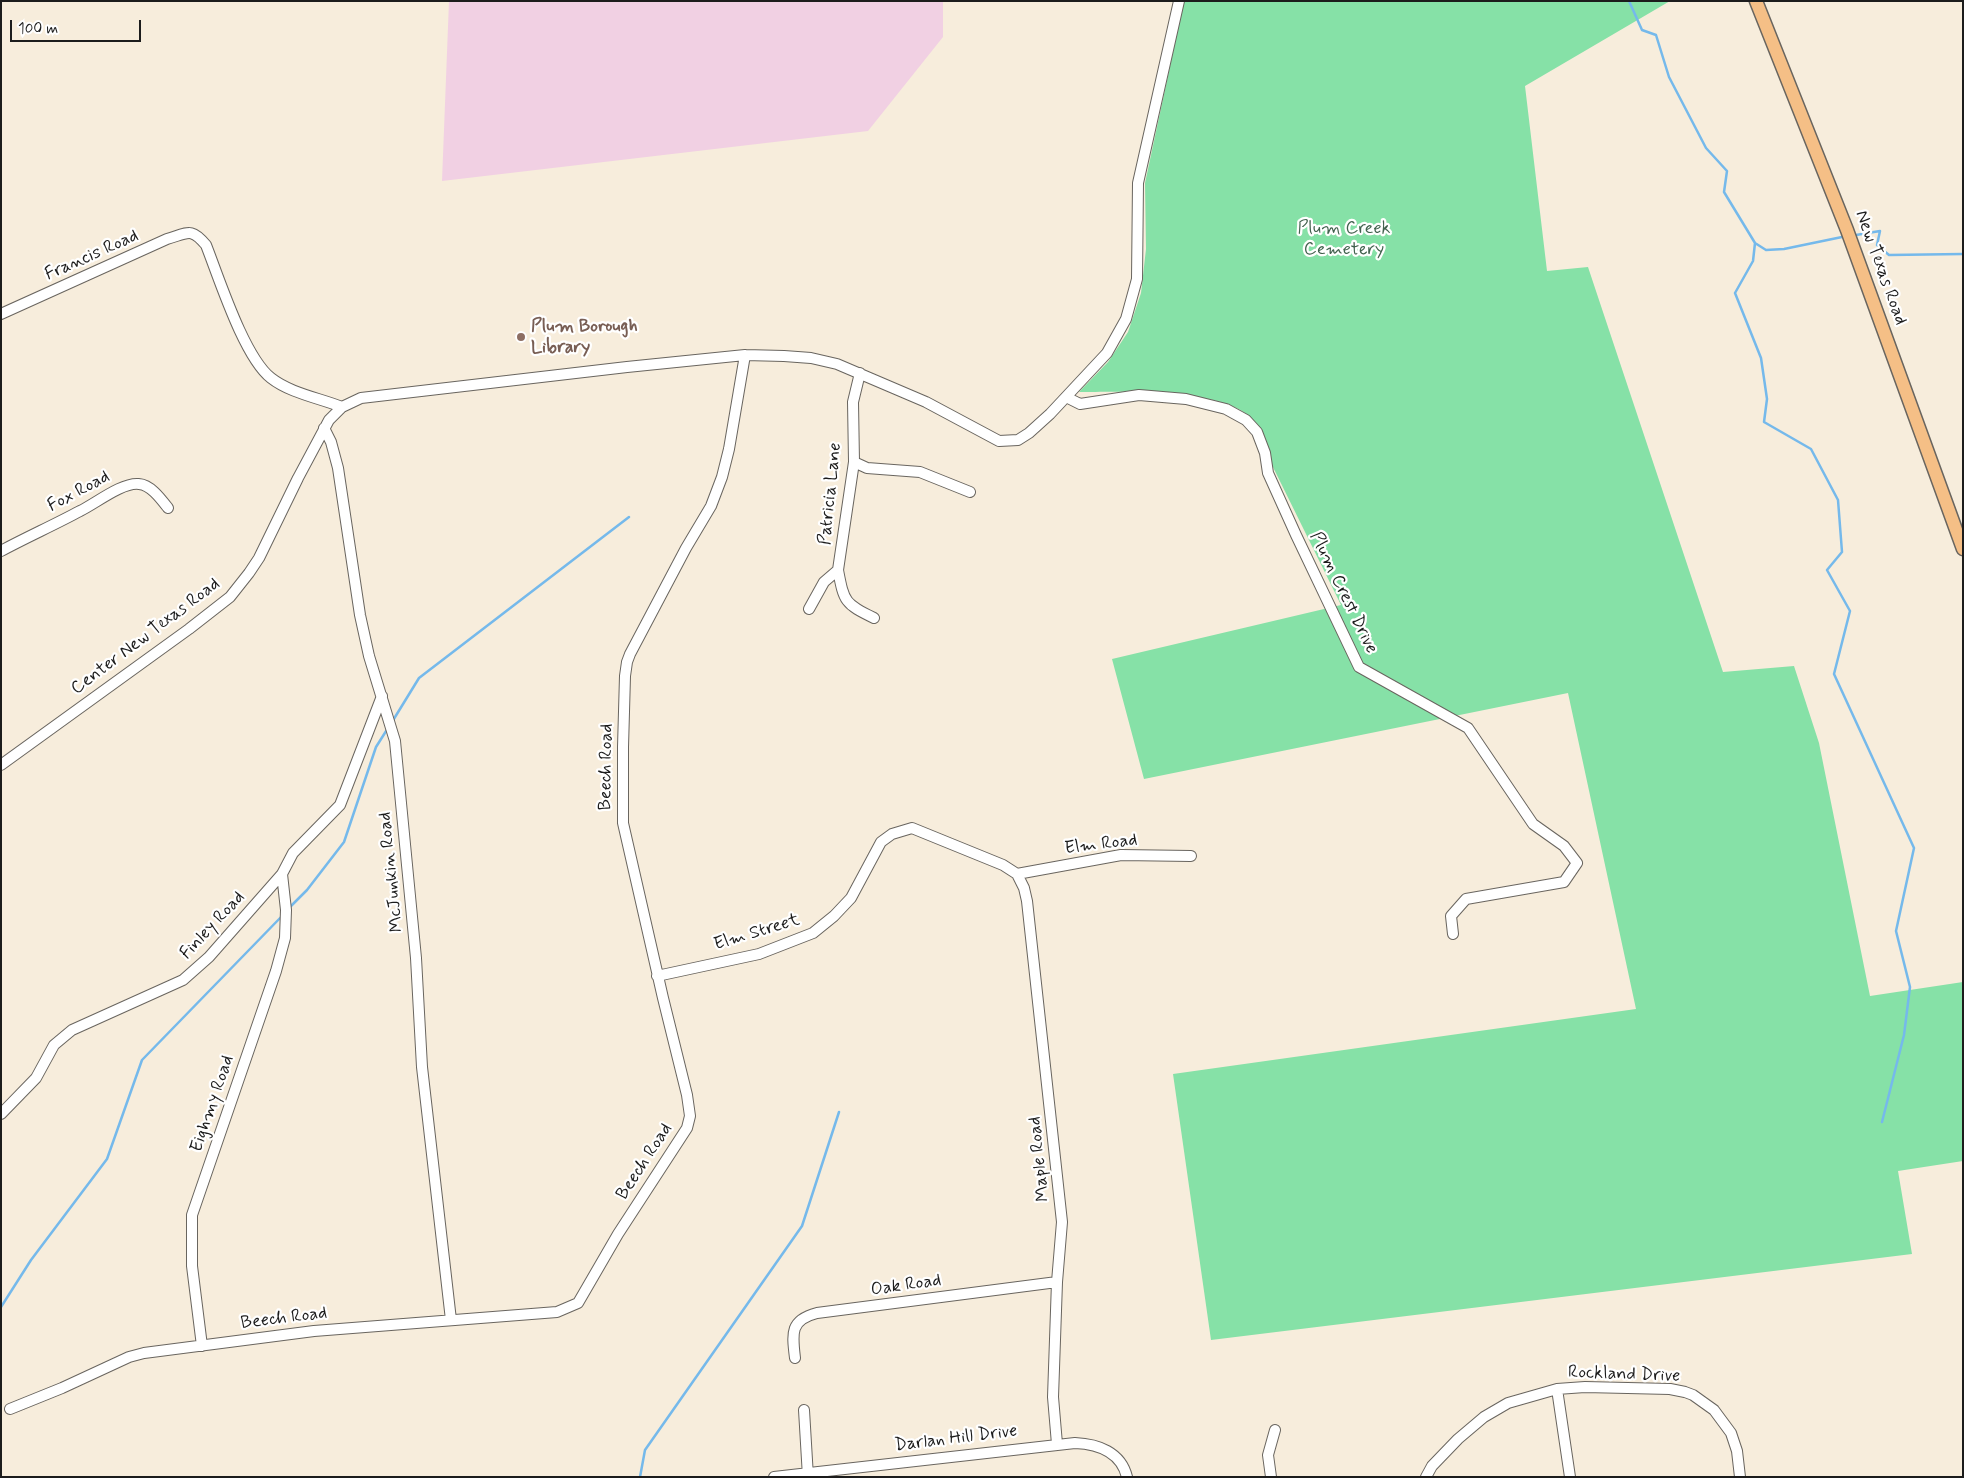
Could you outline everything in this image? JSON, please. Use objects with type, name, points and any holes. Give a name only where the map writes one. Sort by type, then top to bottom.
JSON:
[{"type":"main road","name":"New Texas Road","points":[[1756,1],[1847,230],[1963,549]]},
{"type":"street","name":"Center New Texas Road","points":[[1,765],[189,629],[230,597],[259,558],[329,420],[342,407],[361,398],[745,355],[811,358],[837,364],[926,402],[999,441],[1018,440],[1029,433],[1108,353],[1126,318],[1138,279],[1138,183],[1179,1]]},
{"type":"street","name":"Francis Road","points":[[1,314],[167,239],[189,233],[197,234],[206,245],[236,322],[256,362],[270,377],[284,386],[342,407]]},
{"type":"street","name":"Beech Road","points":[[10,1409],[62,1388],[129,1357],[314,1331],[557,1312],[578,1303],[618,1234],[687,1128],[690,1116],[687,1095],[623,824],[623,747],[627,662],[714,499],[729,449],[745,355]]},
{"type":"street","name":"Patricia Lane","points":[[809,609],[824,582],[838,570],[854,462],[853,402],[860,373]]},
{"type":"street","name":"Plum Crest Drive","points":[[1066,397],[1080,404],[1139,395],[1186,399],[1226,409],[1246,420],[1257,432],[1265,453],[1268,473],[1359,666],[1468,728],[1533,824],[1564,846],[1577,863],[1564,882],[1466,899],[1451,916],[1453,934]]},
{"type":"street","name":"McJunkin Road","points":[[324,428],[331,442],[338,468],[360,615],[369,656],[395,741],[416,958],[422,1067],[451,1320]]},
{"type":"street","points":[[854,462],[867,468],[920,472],[970,492]]},
{"type":"street","name":"Fox Road","points":[[1,551],[82,511],[122,487],[133,484],[147,487],[168,508]]},
{"type":"street","points":[[838,570],[842,593],[846,600],[854,608],[874,618]]},
{"type":"street","name":"Finley Road","points":[[1,1114],[36,1078],[54,1045],[72,1030],[183,980],[209,957],[282,874],[293,853],[340,805],[382,696]]},
{"type":"street","name":"Elm Street","points":[[658,976],[758,954],[813,933],[834,916],[851,898],[881,842],[892,834],[912,828],[1002,865],[1017,874]]},
{"type":"street","name":"Elm Road","points":[[1017,874],[1121,855],[1191,856]]},
{"type":"street","name":"Eighmy Road","points":[[202,1346],[192,1266],[192,1215],[276,972],[285,938],[286,910],[282,874]]},
{"type":"street","name":"Maple Road","points":[[1017,874],[1024,888],[1027,901],[1060,1190],[1062,1222],[1056,1282],[1053,1397],[1057,1444]]},
{"type":"street","name":"Oak Road","points":[[795,1358],[793,1335],[797,1322],[803,1317],[817,1313],[1056,1282]]},
{"type":"street","name":"Rockland Drive","points":[[1426,1477],[1432,1466],[1458,1439],[1484,1417],[1508,1403],[1557,1389],[1586,1387],[1670,1389],[1692,1395],[1714,1410],[1731,1434],[1737,1450],[1740,1477]]},
{"type":"street","points":[[1557,1389],[1570,1477]]},
{"type":"street","points":[[804,1410],[807,1475]]},
{"type":"street","points":[[1271,1477],[1268,1455],[1275,1430]]},
{"type":"street","name":"Darlan Hill Drive","points":[[774,1477],[807,1475],[1057,1444],[1091,1444],[1102,1448],[1118,1460],[1127,1477]]},
{"type":"shaded area","points":[[449,1],[943,1],[943,37],[868,131],[442,181]]},
{"type":"green space","name":"Plum Creek Cemetery","points":[[1184,1],[1670,1],[1525,86],[1547,271],[1588,267],[1723,672],[1794,666],[1819,743],[1870,996],[1963,982],[1963,1161],[1898,1171],[1912,1254],[1211,1340],[1173,1074],[1636,1009],[1568,693],[1144,779],[1112,659],[1341,605],[1270,461],[1262,435],[1254,421],[1240,410],[1221,402],[1198,397],[1145,392],[1079,392],[1108,362],[1128,332],[1141,293],[1146,249],[1145,183]]},
{"type":"waterway","points":[[1629,1],[1642,30],[1656,35],[1669,77],[1706,148],[1727,171],[1724,192],[1755,243],[1766,250],[1784,249],[1842,237]]},
{"type":"waterway","points":[[1856,235],[1880,231],[1877,245],[1889,255],[1963,254]]},
{"type":"waterway","points":[[1755,243],[1753,261],[1735,293],[1761,358],[1767,399],[1764,422],[1811,449],[1838,500],[1842,552],[1827,570],[1850,611],[1834,674],[1914,848],[1896,931],[1910,987],[1904,1035],[1882,1122]]},
{"type":"waterway","points":[[392,722],[419,678],[629,517]]},
{"type":"waterway","points":[[288,909],[307,890],[344,842],[376,747],[388,728]]},
{"type":"waterway","points":[[1,1307],[31,1260],[107,1159],[142,1060],[283,915]]},
{"type":"waterway","points":[[640,1477],[645,1450],[802,1226],[839,1112]]},
{"type":"place","name":"Plum Borough Library","points":[[521,337]]}]
